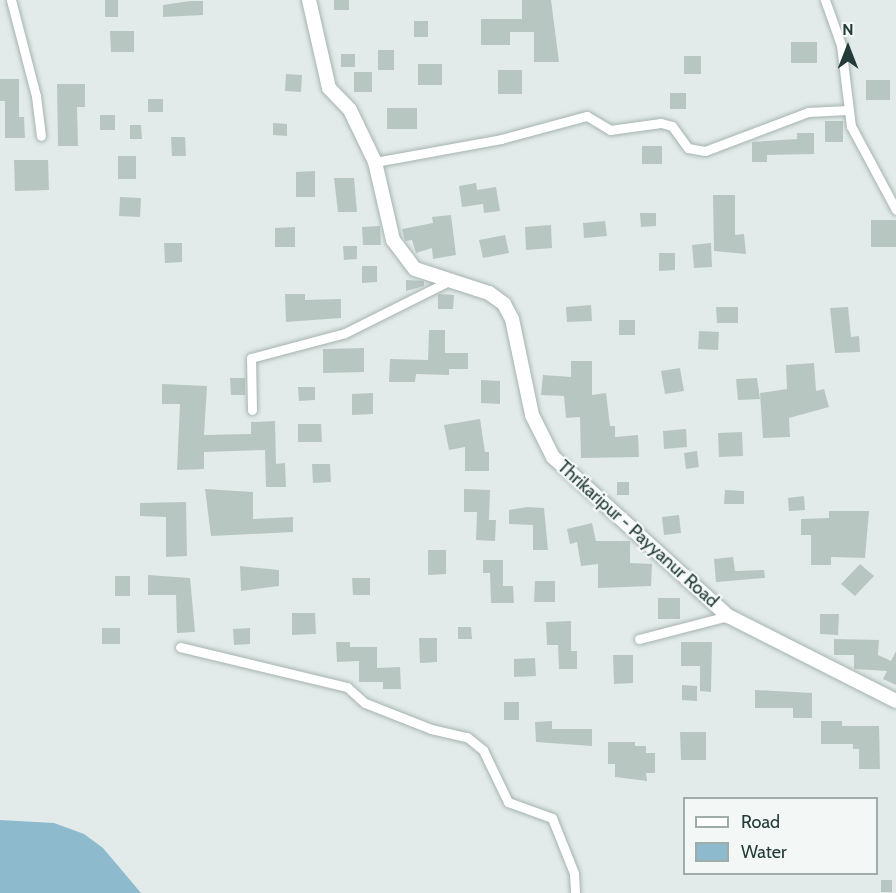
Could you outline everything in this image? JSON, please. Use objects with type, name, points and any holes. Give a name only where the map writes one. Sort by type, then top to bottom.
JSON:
[{"type":"main road","name":"Thrikaripur - Payyanur Road","points":[[309,0],[329,88],[350,110],[375,162],[393,240],[402,256],[415,269],[447,282],[489,293],[504,304],[512,319],[532,415],[553,457],[728,616],[896,701]]},
{"type":"street","points":[[11,0],[36,96],[41,136]]},
{"type":"street","points":[[825,0],[841,45],[850,126],[896,210]]},
{"type":"street","points":[[375,162],[501,139],[587,116],[609,130],[661,123],[672,126],[688,148],[705,151],[808,112],[848,110]]},
{"type":"street","points":[[252,410],[251,358],[262,352],[345,333],[447,282]]},
{"type":"street","points":[[639,639],[728,616]]},
{"type":"street","points":[[180,647],[347,687],[366,703],[431,729],[467,737],[483,750],[508,802],[552,818],[574,873],[575,893]]},
{"type":"water","points":[[0,820],[54,823],[84,834],[103,848],[141,893],[0,893]]},
{"type":"building","points":[[105,0],[118,0],[118,17],[105,17]]},
{"type":"building","points":[[334,0],[349,0],[349,10],[334,10]]},
{"type":"building","points":[[522,0],[551,0],[559,62],[534,62],[534,32],[510,32],[510,45],[481,45],[481,19],[522,19]]},
{"type":"building","points":[[203,1],[203,15],[163,17],[163,5]]},
{"type":"building","points":[[414,21],[428,21],[428,37],[414,37]]},
{"type":"building","points":[[110,31],[134,31],[134,52],[111,52]]},
{"type":"building","points":[[791,42],[817,42],[817,63],[791,63]]},
{"type":"building","points":[[378,50],[394,50],[394,70],[378,70]]},
{"type":"building","points":[[341,54],[355,54],[355,67],[341,67]]},
{"type":"building","points":[[684,56],[701,56],[701,74],[684,74]]},
{"type":"building","points":[[418,64],[442,64],[442,85],[418,85]]},
{"type":"building","points":[[498,70],[522,70],[522,94],[498,94]]},
{"type":"building","points":[[354,72],[372,72],[372,92],[354,92]]},
{"type":"building","points":[[286,74],[302,75],[301,92],[285,91]]},
{"type":"building","points":[[0,79],[19,79],[19,117],[24,117],[25,138],[5,138],[5,101],[0,101]]},
{"type":"building","points":[[866,80],[890,80],[890,100],[866,100]]},
{"type":"building","points":[[57,84],[85,84],[85,107],[77,107],[78,146],[58,146]]},
{"type":"building","points":[[670,93],[686,93],[686,109],[670,109]]},
{"type":"building","points":[[148,99],[163,99],[163,112],[148,112]]},
{"type":"building","points":[[387,108],[417,108],[417,129],[387,129]]},
{"type":"building","points":[[100,115],[115,115],[115,130],[100,130]]},
{"type":"building","points":[[825,121],[843,121],[843,142],[825,142]]},
{"type":"building","points":[[273,123],[287,124],[287,136],[273,135]]},
{"type":"building","points":[[130,125],[141,125],[142,139],[130,139]]},
{"type":"building","points":[[797,133],[814,133],[814,154],[767,155],[767,162],[752,162],[752,142],[797,139]]},
{"type":"building","points":[[171,137],[185,137],[186,156],[172,156]]},
{"type":"building","points":[[642,146],[662,146],[662,164],[642,164]]},
{"type":"building","points":[[118,156],[136,156],[136,179],[118,179]]},
{"type":"building","points":[[14,160],[48,160],[49,190],[15,191]]},
{"type":"building","points":[[315,171],[315,197],[296,197],[296,172]]},
{"type":"building","points":[[334,178],[354,178],[357,212],[338,212]]},
{"type":"building","points":[[476,183],[477,190],[496,187],[500,211],[484,213],[483,204],[462,207],[459,186]]},
{"type":"building","points":[[713,195],[735,195],[735,235],[744,234],[746,254],[714,251]]},
{"type":"building","points":[[120,197],[141,198],[140,217],[119,216]]},
{"type":"building","points":[[640,213],[656,213],[656,226],[641,227]]},
{"type":"building","points":[[451,215],[456,255],[433,259],[432,248],[416,253],[412,240],[405,241],[402,229],[433,223],[432,217]]},
{"type":"building","points":[[871,220],[896,220],[896,247],[871,247]]},
{"type":"building","points":[[605,221],[607,236],[584,238],[583,223]]},
{"type":"building","points":[[551,225],[552,248],[526,250],[525,227]]},
{"type":"building","points":[[380,226],[381,245],[363,245],[362,227]]},
{"type":"building","points":[[295,227],[295,247],[275,247],[275,228]]},
{"type":"building","points":[[505,235],[509,253],[483,258],[479,240]]},
{"type":"building","points":[[164,243],[182,243],[182,262],[165,263]]},
{"type":"building","points":[[711,243],[712,267],[694,268],[692,245]]},
{"type":"building","points":[[343,246],[357,246],[357,259],[344,260]]},
{"type":"building","points":[[659,253],[675,253],[675,270],[659,271]]},
{"type":"building","points":[[362,266],[377,266],[377,282],[362,283]]},
{"type":"building","points":[[406,280],[424,281],[424,286],[406,291]]},
{"type":"building","points":[[285,294],[305,294],[305,300],[341,299],[341,318],[286,322]]},
{"type":"building","points":[[438,294],[454,295],[453,309],[438,309]]},
{"type":"building","points":[[591,305],[592,321],[567,322],[566,307]]},
{"type":"building","points":[[716,307],[738,307],[738,323],[717,323]]},
{"type":"building","points":[[848,307],[851,337],[859,336],[860,352],[835,353],[830,308]]},
{"type":"building","points":[[619,320],[635,320],[635,335],[619,335]]},
{"type":"building","points":[[429,330],[445,330],[445,353],[468,353],[468,369],[449,369],[449,375],[416,374],[415,382],[389,382],[390,359],[428,360]]},
{"type":"building","points":[[699,331],[719,332],[718,350],[698,349]]},
{"type":"building","points":[[364,348],[364,372],[323,373],[323,349]]},
{"type":"building","points":[[571,361],[592,361],[592,395],[606,393],[610,426],[615,426],[615,437],[638,435],[639,457],[581,458],[580,417],[566,418],[564,396],[541,395],[543,375],[571,377]]},
{"type":"building","points":[[814,363],[816,391],[824,389],[829,407],[789,418],[790,437],[763,438],[760,393],[787,389],[786,365]]},
{"type":"building","points":[[680,368],[684,391],[665,394],[661,371]]},
{"type":"building","points":[[230,378],[245,378],[245,395],[231,395]]},
{"type":"building","points":[[757,378],[760,399],[738,400],[736,379]]},
{"type":"building","points":[[481,380],[500,381],[500,404],[481,403]]},
{"type":"building","points":[[162,384],[207,386],[204,435],[251,434],[251,422],[275,421],[276,464],[285,463],[286,487],[266,487],[265,450],[204,452],[204,469],[177,470],[180,404],[162,404]]},
{"type":"building","points":[[298,387],[315,387],[315,400],[299,401]]},
{"type":"building","points":[[373,393],[373,414],[352,415],[352,394]]},
{"type":"building","points":[[480,419],[485,452],[489,452],[489,471],[465,471],[465,447],[449,450],[444,425]]},
{"type":"building","points":[[298,424],[321,424],[322,442],[298,442]]},
{"type":"building","points":[[686,429],[687,447],[664,449],[663,431]]},
{"type":"building","points":[[742,432],[743,456],[719,457],[718,433]]},
{"type":"building","points":[[697,451],[699,467],[686,469],[684,453]]},
{"type":"building","points":[[312,464],[330,464],[331,482],[313,483]]},
{"type":"building","points":[[617,482],[629,482],[629,495],[617,495]]},
{"type":"building","points":[[205,489],[253,492],[253,519],[293,517],[293,532],[211,536]]},
{"type":"building","points":[[464,489],[490,490],[489,520],[496,520],[495,541],[476,540],[477,512],[464,512]]},
{"type":"building","points":[[725,490],[744,491],[744,504],[724,504]]},
{"type":"building","points":[[804,496],[805,510],[789,511],[788,498]]},
{"type":"building","points":[[186,502],[187,556],[166,557],[166,517],[140,516],[140,503]]},
{"type":"building","points":[[527,507],[544,508],[548,550],[533,550],[533,525],[509,524],[509,510]]},
{"type":"building","points":[[829,511],[869,511],[865,558],[831,557],[831,565],[811,565],[811,535],[801,535],[801,519],[829,518]]},
{"type":"building","points":[[679,515],[681,533],[664,535],[662,517]]},
{"type":"building","points":[[592,523],[596,541],[630,541],[630,563],[652,564],[651,586],[598,588],[598,564],[581,566],[577,542],[570,544],[567,529]]},
{"type":"building","points":[[428,550],[446,550],[446,574],[428,575]]},
{"type":"building","points":[[733,557],[735,571],[764,570],[765,578],[716,582],[714,559]]},
{"type":"building","points":[[483,560],[503,560],[503,586],[513,586],[514,603],[491,603],[490,573],[483,573]]},
{"type":"building","points":[[860,564],[874,576],[855,596],[841,584]]},
{"type":"building","points":[[240,566],[279,570],[279,586],[241,591]]},
{"type":"building","points":[[148,575],[190,578],[195,632],[177,633],[176,595],[148,595]]},
{"type":"building","points":[[115,576],[130,576],[130,596],[115,596]]},
{"type":"building","points":[[352,578],[370,578],[370,595],[353,595]]},
{"type":"building","points":[[535,581],[555,581],[555,602],[534,602]]},
{"type":"building","points":[[658,598],[680,598],[680,619],[658,619]]},
{"type":"building","points":[[292,613],[315,613],[316,634],[292,635]]},
{"type":"building","points":[[820,614],[839,614],[838,635],[820,634]]},
{"type":"building","points":[[571,621],[571,651],[577,651],[577,669],[559,669],[558,645],[547,645],[546,622]]},
{"type":"building","points":[[458,627],[471,627],[472,639],[458,639]]},
{"type":"building","points":[[102,628],[120,628],[120,644],[102,644]]},
{"type":"building","points":[[250,628],[250,644],[234,645],[233,629]]},
{"type":"building","points":[[419,638],[437,638],[437,662],[420,663]]},
{"type":"building","points":[[834,639],[879,640],[878,655],[891,661],[896,651],[896,685],[883,679],[887,671],[854,669],[854,655],[834,655]]},
{"type":"building","points":[[336,642],[350,642],[350,647],[377,647],[377,668],[400,667],[401,689],[383,689],[383,682],[359,682],[359,661],[337,662]]},
{"type":"building","points":[[681,642],[712,642],[711,692],[700,691],[700,666],[681,666]]},
{"type":"building","points":[[613,655],[633,655],[633,683],[614,684]]},
{"type":"building","points":[[535,658],[536,676],[514,677],[514,659]]},
{"type":"building","points":[[682,685],[697,686],[697,701],[682,700]]},
{"type":"building","points":[[755,690],[812,693],[812,718],[793,718],[793,708],[755,708]]},
{"type":"building","points":[[504,702],[519,702],[519,720],[504,720]]},
{"type":"building","points":[[552,721],[552,729],[592,729],[592,746],[536,742],[535,722]]},
{"type":"building","points":[[821,721],[842,721],[842,726],[879,726],[880,769],[859,769],[859,749],[853,749],[853,744],[821,744]]},
{"type":"building","points":[[680,732],[706,732],[706,760],[681,760]]},
{"type":"building","points":[[608,742],[635,742],[635,746],[646,746],[646,753],[655,753],[655,773],[646,773],[647,781],[615,777],[615,764],[608,764]]},
{"type":"building","points":[[881,880],[892,880],[892,892],[881,892]]}]
